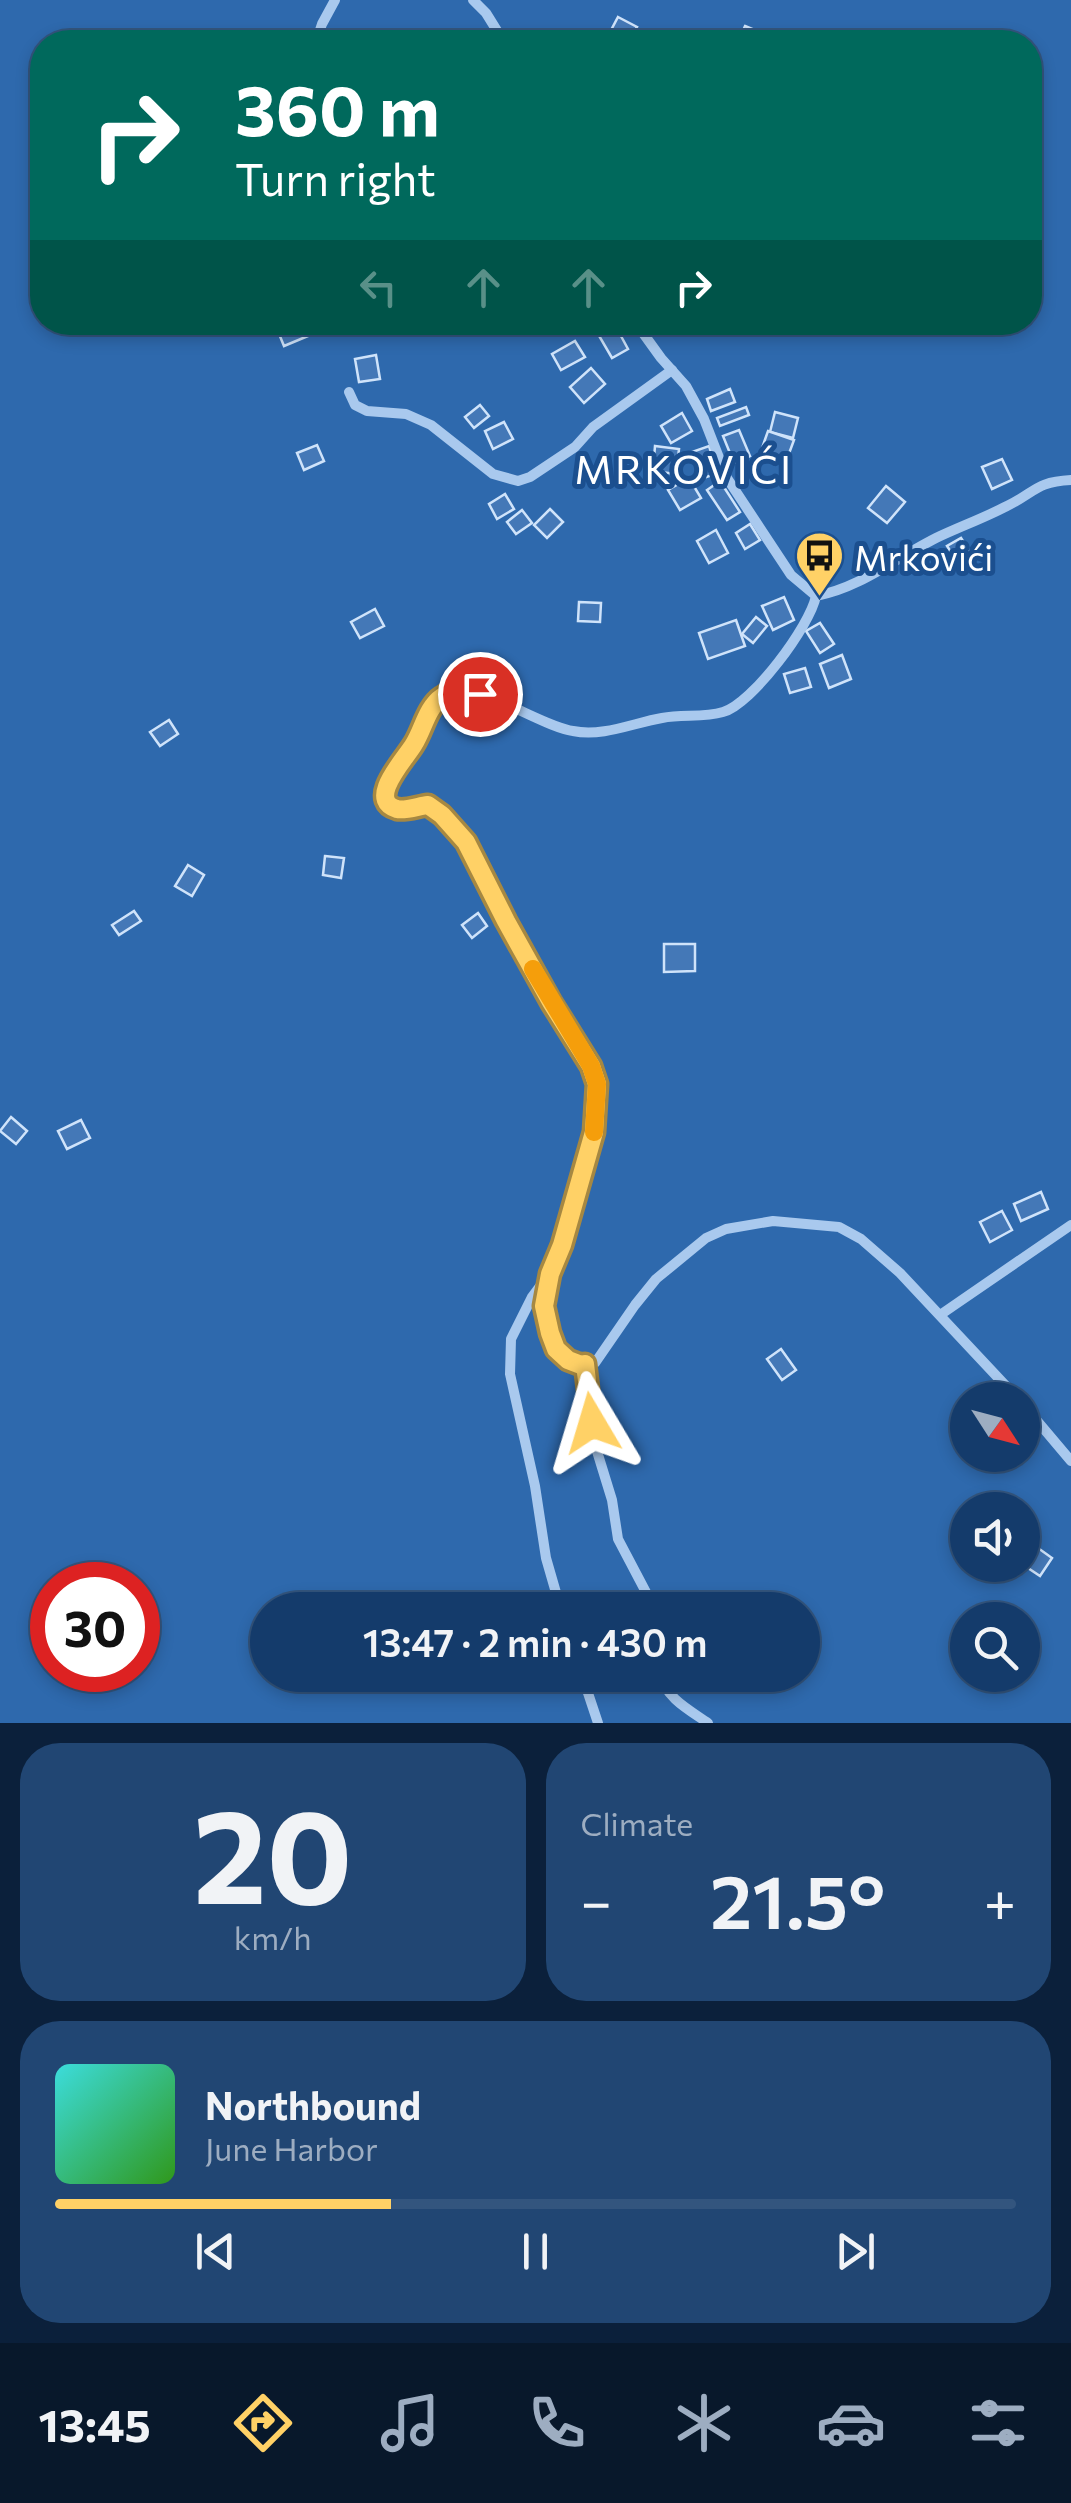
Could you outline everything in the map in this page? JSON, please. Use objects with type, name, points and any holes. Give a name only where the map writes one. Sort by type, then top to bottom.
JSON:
[{"type":"street","points":[[320,30],[335,0]]},
{"type":"street","points":[[473,0],[497,30]]},
{"type":"street","points":[[645,335],[686,386],[704,418],[726,478],[791,575],[816,596],[850,586],[936,538],[1016,502],[1049,481],[1071,480]]},
{"type":"street","points":[[349,392],[355,404],[367,412],[406,414],[441,433],[493,474],[518,481],[575,447],[594,428],[672,370]]},
{"type":"street","points":[[816,596],[794,639],[767,676],[749,697],[727,712],[700,717],[666,716],[594,733],[570,731],[480,694],[460,691],[442,696],[393,773],[385,790],[386,799],[399,810],[428,805],[456,828],[551,1002],[591,1066],[597,1084],[594,1132],[550,1274],[544,1306],[556,1349],[581,1365],[595,1362],[656,1280],[706,1238],[726,1229],[774,1221],[839,1227],[860,1239],[900,1274],[1002,1382]]},
{"type":"street","points":[[940,1316],[1071,1225]]},
{"type":"street","points":[[550,1274],[532,1297],[511,1339],[510,1374],[555,1592]]},
{"type":"street","points":[[585,1364],[596,1448],[612,1500],[618,1540],[646,1592]]},
{"type":"street","points":[[1040,1424],[1071,1461]]},
{"type":"street","points":[[588,1692],[598,1723]]},
{"type":"street","points":[[668,1692],[708,1723]]},
{"type":"shaded area","points":[[0,0],[1071,0],[1071,1723],[0,1723]]},
{"type":"building","points":[[618,17],[637,27],[635,30],[611,30]]},
{"type":"building","points":[[279,335],[308,335],[308,336],[284,346]]},
{"type":"building","points":[[599,335],[620,335],[628,349],[612,358]]},
{"type":"building","points":[[575,341],[585,357],[561,370],[552,354]]},
{"type":"building","points":[[376,355],[380,379],[359,382],[355,359]]},
{"type":"building","points":[[591,368],[605,384],[584,403],[570,387]]},
{"type":"building","points":[[730,389],[735,402],[711,411],[707,399]]},
{"type":"building","points":[[480,405],[489,416],[474,428],[465,417]]},
{"type":"building","points":[[746,407],[749,415],[720,426],[717,418]]},
{"type":"building","points":[[775,412],[798,418],[793,438],[770,432]]},
{"type":"building","points":[[682,413],[692,431],[671,443],[661,426]]},
{"type":"building","points":[[504,422],[513,439],[493,449],[485,431]]},
{"type":"building","points":[[739,430],[750,456],[734,463],[723,436]]},
{"type":"building","points":[[768,431],[794,440],[787,459],[761,451]]},
{"type":"building","points":[[317,445],[324,461],[304,470],[297,453]]},
{"type":"building","points":[[655,446],[679,449],[676,474],[653,471]]},
{"type":"building","points":[[709,446],[718,473],[701,479],[692,452]]},
{"type":"building","points":[[1002,459],[1012,480],[992,489],[982,467]]},
{"type":"building","points":[[689,478],[701,498],[680,510],[668,490]]},
{"type":"building","points":[[720,481],[740,512],[727,520],[707,490]]},
{"type":"building","points":[[886,486],[905,502],[887,523],[868,508]]},
{"type":"building","points":[[505,494],[514,509],[497,519],[489,504]]},
{"type":"building","points":[[550,509],[563,522],[547,538],[534,525]]},
{"type":"building","points":[[522,510],[532,523],[516,534],[507,522]]},
{"type":"building","points":[[750,524],[760,540],[745,549],[736,533]]},
{"type":"building","points":[[716,530],[728,553],[709,563],[697,541]]},
{"type":"building","points":[[961,538],[972,555],[958,563],[947,546]]},
{"type":"building","points":[[784,597],[794,620],[773,630],[762,606]]},
{"type":"building","points":[[579,602],[601,603],[600,622],[578,621]]},
{"type":"building","points":[[375,609],[384,626],[360,638],[351,622]]},
{"type":"building","points":[[756,617],[767,626],[753,643],[742,634]]},
{"type":"building","points":[[736,620],[745,646],[708,659],[699,633]]},
{"type":"building","points":[[820,623],[834,644],[820,653],[806,631]]},
{"type":"building","points":[[842,655],[851,679],[829,688],[820,664]]},
{"type":"building","points":[[805,668],[811,687],[790,693],[784,674]]},
{"type":"building","points":[[169,720],[178,734],[160,746],[150,732]]},
{"type":"building","points":[[325,856],[344,858],[341,878],[323,875]]},
{"type":"building","points":[[188,865],[204,875],[192,896],[175,886]]},
{"type":"building","points":[[134,911],[141,921],[119,935],[112,925]]},
{"type":"building","points":[[478,913],[487,926],[472,938],[462,925]]},
{"type":"building","points":[[664,944],[695,944],[695,971],[664,972]]},
{"type":"building","points":[[11,1117],[27,1131],[16,1144],[0,1131]]},
{"type":"building","points":[[81,1120],[90,1138],[67,1149],[58,1131]]},
{"type":"building","points":[[1041,1192],[1048,1209],[1021,1221],[1014,1204]]},
{"type":"building","points":[[1002,1211],[1012,1230],[990,1242],[980,1222]]},
{"type":"building","points":[[781,1349],[796,1370],[782,1380],[767,1359]]},
{"type":"building","points":[[1040,1549],[1052,1558],[1040,1576]]},
{"type":"slow traffic","points":[[533,969],[591,1066],[597,1084],[594,1132]]},
{"type":"place","name":"Mrkovići","points":[[819,598]]},
{"type":"district","name":"MRKOVIĆI","points":[[684,467]]},
{"type":"route","points":[[480,694],[460,691],[442,696],[393,773],[385,790],[386,799],[399,810],[428,805],[456,828],[551,1002],[591,1066],[597,1084],[594,1132],[550,1274],[544,1306],[556,1349],[568,1360],[585,1364],[592,1423]]}]
